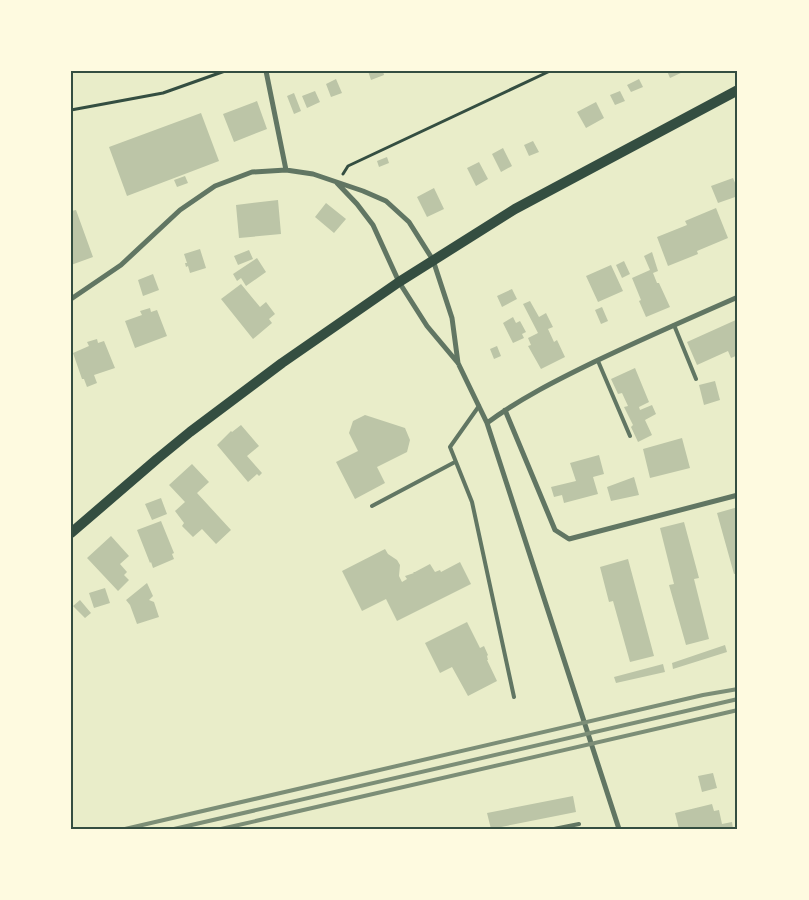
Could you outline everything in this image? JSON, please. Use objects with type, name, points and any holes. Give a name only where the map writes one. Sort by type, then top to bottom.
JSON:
[{"type":"main road","points":[[71,533],[190,432],[282,363],[399,282],[515,209],[738,90]]},
{"type":"street","points":[[266,71],[286,170]]},
{"type":"street","points":[[71,299],[121,265],[180,210],[215,186],[252,172],[286,170],[312,174],[363,191],[386,201],[409,222],[433,260],[452,318],[458,363]]},
{"type":"street","points":[[337,183],[357,204],[373,225],[399,282],[427,326],[458,363],[488,423],[619,829]]},
{"type":"street","points":[[488,423],[505,410],[545,386],[738,297]]},
{"type":"street","points":[[505,410],[555,530],[569,539],[738,495]]},
{"type":"lane","points":[[674,325],[696,379]]},
{"type":"lane","points":[[598,361],[630,436]]},
{"type":"lane","points":[[479,406],[450,447],[472,502],[514,697]]},
{"type":"lane","points":[[372,506],[455,462]]},
{"type":"lane","points":[[554,829],[579,824]]},
{"type":"path","points":[[71,110],[163,93],[225,71]]},
{"type":"path","points":[[337,183],[348,166],[550,71]]},
{"type":"building","points":[[368,71],[383,71],[384,75],[371,80]]},
{"type":"building","points":[[667,71],[685,71],[670,78]]},
{"type":"building","points":[[336,79],[342,93],[331,97],[326,84]]},
{"type":"building","points":[[639,79],[643,87],[631,92],[627,85]]},
{"type":"building","points":[[315,91],[320,102],[307,108],[302,96]]},
{"type":"building","points":[[620,91],[625,101],[615,105],[610,95]]},
{"type":"building","points":[[294,93],[301,111],[294,114],[287,96]]},
{"type":"building","points":[[257,101],[267,129],[234,142],[223,114]]},
{"type":"building","points":[[596,102],[604,118],[586,128],[577,112]]},
{"type":"building","points":[[201,113],[219,161],[127,196],[109,147]]},
{"type":"building","points":[[533,141],[539,152],[529,156],[524,145]]},
{"type":"building","points":[[503,148],[512,166],[501,172],[492,154]]},
{"type":"building","points":[[387,157],[389,163],[379,167],[377,161]]},
{"type":"building","points":[[479,162],[488,179],[476,186],[467,168]]},
{"type":"building","points":[[185,176],[188,183],[177,187],[174,180]]},
{"type":"building","points":[[733,178],[738,190],[738,196],[718,203],[711,186]]},
{"type":"building","points":[[434,188],[444,209],[427,217],[417,197]]},
{"type":"building","points":[[278,200],[281,234],[239,238],[236,205]]},
{"type":"building","points":[[326,203],[346,219],[334,233],[315,217]]},
{"type":"building","points":[[716,208],[728,238],[697,251],[698,254],[668,266],[657,237],[687,225],[685,221]]},
{"type":"building","points":[[76,210],[93,257],[71,265],[71,211]]},
{"type":"building","points":[[200,249],[206,268],[190,273],[188,266],[186,267],[185,263],[187,263],[184,254]]},
{"type":"building","points":[[249,250],[253,259],[238,265],[234,256]]},
{"type":"building","points":[[652,252],[658,271],[653,273],[670,307],[646,317],[632,278],[650,270],[644,256]]},
{"type":"building","points":[[257,258],[266,272],[246,286],[241,278],[237,281],[233,274]]},
{"type":"building","points":[[624,261],[630,274],[622,278],[616,265]]},
{"type":"building","points":[[611,265],[623,291],[598,302],[586,276]]},
{"type":"building","points":[[153,274],[159,290],[143,296],[138,280]]},
{"type":"building","points":[[241,284],[260,307],[266,302],[275,314],[269,319],[272,323],[253,339],[221,299]]},
{"type":"building","points":[[512,289],[517,299],[502,307],[497,296]]},
{"type":"building","points":[[530,301],[539,317],[546,313],[553,327],[548,329],[554,342],[557,340],[565,357],[541,369],[528,346],[531,345],[528,338],[538,333],[523,304]]},
{"type":"building","points":[[602,307],[608,321],[601,324],[595,310]]},
{"type":"building","points":[[150,308],[151,312],[157,310],[167,336],[135,348],[125,321],[142,315],[140,311]]},
{"type":"building","points":[[513,317],[516,323],[520,321],[526,332],[522,334],[524,338],[513,343],[503,323]]},
{"type":"building","points":[[738,319],[738,355],[731,358],[728,351],[697,365],[687,342]]},
{"type":"building","points":[[97,339],[98,343],[104,341],[115,368],[94,375],[97,383],[87,387],[84,379],[82,379],[73,353],[89,346],[87,342]]},
{"type":"building","points":[[497,346],[501,356],[494,359],[490,349]]},
{"type":"building","points":[[635,368],[649,402],[639,407],[640,410],[652,405],[656,414],[645,420],[652,435],[638,442],[631,427],[633,425],[624,407],[628,406],[622,393],[618,394],[611,379]]},
{"type":"building","points":[[715,381],[720,400],[704,405],[699,385]]},
{"type":"building","points":[[365,415],[405,428],[410,440],[407,452],[377,467],[385,483],[355,499],[336,462],[358,451],[349,433],[353,421]]},
{"type":"building","points":[[241,425],[259,446],[247,456],[262,473],[259,476],[257,474],[248,482],[217,445],[231,431]]},
{"type":"building","points":[[682,438],[690,468],[650,478],[643,449]]},
{"type":"building","points":[[599,455],[604,474],[593,477],[598,494],[564,503],[562,495],[554,497],[551,487],[576,481],[570,463]]},
{"type":"building","points":[[192,464],[209,482],[197,493],[231,530],[216,544],[202,529],[193,537],[182,526],[184,523],[175,511],[185,502],[169,485]]},
{"type":"building","points":[[634,477],[639,495],[611,501],[607,487]]},
{"type":"building","points":[[161,498],[167,514],[152,520],[145,504]]},
{"type":"building","points":[[738,507],[738,573],[734,574],[717,513]]},
{"type":"building","points":[[161,521],[174,553],[172,554],[174,559],[153,568],[137,530]]},
{"type":"building","points":[[684,522],[699,578],[694,579],[709,639],[686,645],[669,585],[674,584],[660,528]]},
{"type":"building","points":[[111,536],[129,556],[120,564],[127,572],[124,575],[129,580],[118,591],[87,558]]},
{"type":"building","points":[[385,549],[400,565],[399,576],[402,582],[407,579],[405,576],[430,564],[435,572],[440,570],[441,572],[460,562],[471,584],[397,621],[386,599],[362,611],[342,571]]},
{"type":"building","points":[[628,559],[654,656],[630,662],[613,601],[609,602],[600,567]]},
{"type":"building","points":[[147,583],[153,596],[149,600],[154,602],[159,617],[137,624],[130,605],[126,600]]},
{"type":"building","points":[[105,588],[110,603],[94,608],[89,593]]},
{"type":"building","points":[[80,600],[91,613],[85,618],[73,606]]},
{"type":"building","points":[[467,622],[480,648],[484,646],[488,655],[487,660],[497,681],[468,696],[452,667],[440,673],[425,643]]},
{"type":"building","points":[[725,645],[727,652],[673,669],[672,663]]},
{"type":"building","points":[[663,664],[665,672],[616,683],[614,677]]},
{"type":"building","points":[[713,773],[717,788],[702,792],[698,776]]},
{"type":"building","points":[[573,796],[576,812],[491,829],[487,813]]},
{"type":"building","points":[[712,804],[714,811],[719,810],[722,824],[732,822],[733,829],[679,829],[675,813]]},
{"type":"railway","points":[[125,829],[703,695],[738,689]]},
{"type":"railway","points":[[174,829],[738,699]]},
{"type":"railway","points":[[221,829],[738,710]]}]
